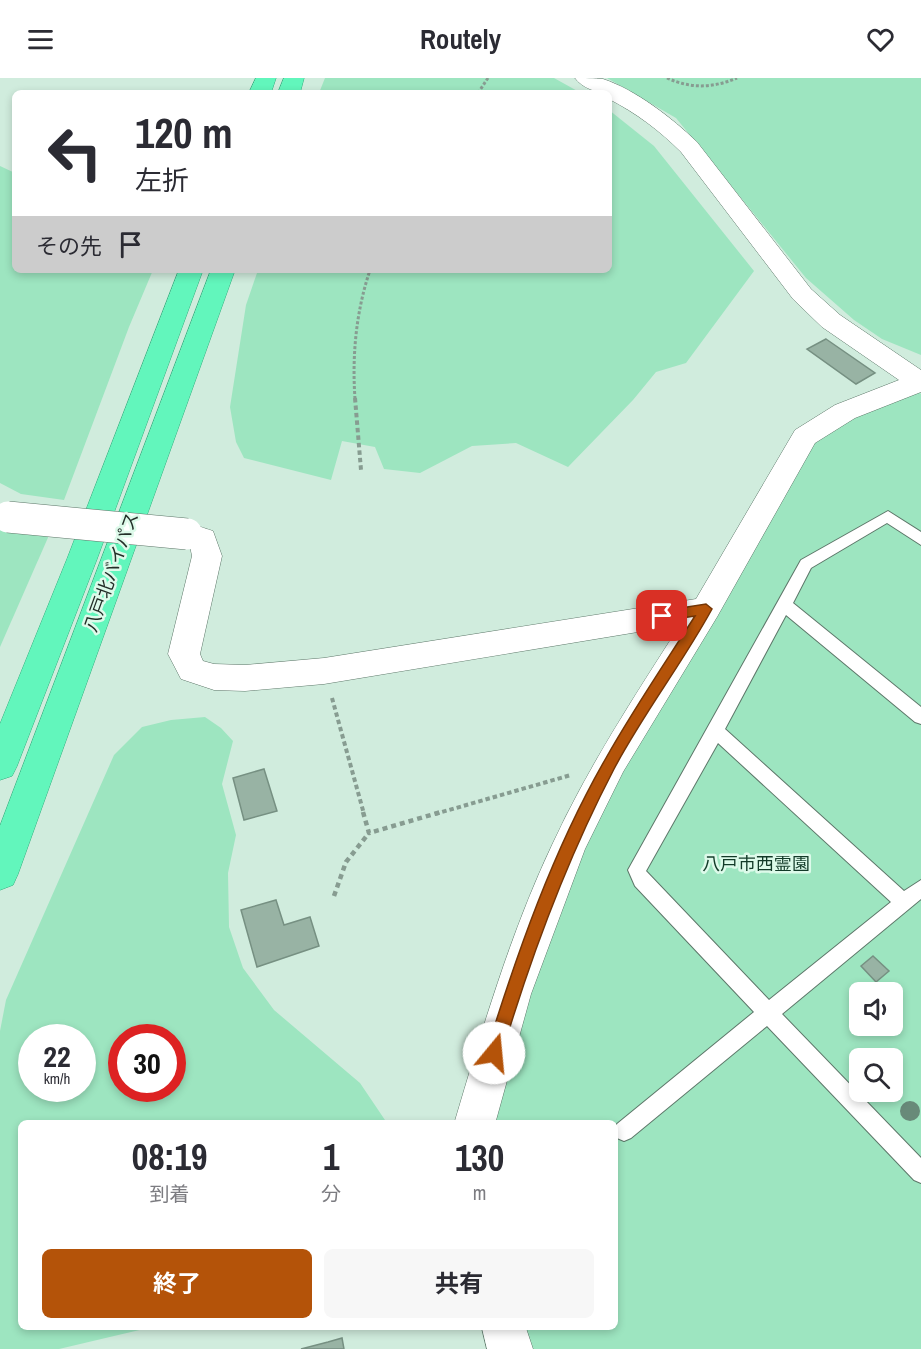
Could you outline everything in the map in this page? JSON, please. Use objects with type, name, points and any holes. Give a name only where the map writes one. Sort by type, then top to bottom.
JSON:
[{"type":"highway","name":"八戸北バイパス","points":[[0,766],[82,559],[190,273]]},
{"type":"highway","name":"八戸北バイパス","points":[[0,874],[222,273]]},
{"type":"street","points":[[585,78],[609,90]]},
{"type":"street","points":[[612,91],[640,105],[668,125],[689,147],[802,294],[831,321],[920,382]]},
{"type":"street","points":[[475,1120],[516,983],[568,848],[610,763],[706,609],[805,437],[818,425],[832,417],[920,382]]},
{"type":"street","points":[[4,516],[187,534],[203,539],[207,556],[184,654],[192,670],[214,677],[245,678],[324,671],[706,609]]},
{"type":"street","points":[[505,1330],[510,1349]]},
{"type":"lane","points":[[921,540],[888,516],[806,564],[716,731],[637,870],[641,880],[921,1173]]},
{"type":"lane","points":[[785,605],[921,717]]},
{"type":"lane","points":[[716,731],[903,902]]},
{"type":"lane","points":[[624,1131],[921,888]]},
{"type":"path","points":[[667,78],[686,85],[702,87],[714,86],[737,78]]},
{"type":"path","points":[[361,470],[355,389],[357,314],[369,273]]},
{"type":"path","points":[[324,671],[369,833]]},
{"type":"path","points":[[334,896],[340,871],[351,851],[369,833],[610,763]]},
{"type":"green space","points":[[325,78],[554,78],[576,90],[320,90]]},
{"type":"green space","points":[[607,78],[921,78],[921,355],[882,339],[854,320],[806,278],[676,118]]},
{"type":"green space","points":[[612,112],[654,146],[754,271],[686,363],[656,372],[633,400],[568,467],[516,443],[472,446],[420,473],[384,469],[375,447],[342,441],[331,480],[244,458],[236,442],[230,407],[246,305],[257,273],[612,273]]},
{"type":"green space","points":[[0,166],[12,172],[12,273],[152,273],[64,500],[21,494],[0,483]]},
{"type":"green space","name":"八戸市西霊園","points":[[917,390],[921,394],[921,1349],[520,1349],[515,1330],[618,1330],[618,1120],[486,1120],[521,999],[622,761],[816,435],[827,426]]},
{"type":"green space","points":[[0,527],[50,533],[0,647]]},
{"type":"green space","points":[[205,717],[221,728],[233,741],[222,784],[236,835],[228,873],[229,927],[243,968],[274,1010],[360,1083],[385,1120],[18,1120],[18,1330],[140,1330],[59,1349],[0,1349],[0,1031],[6,1000],[114,755],[142,727],[171,720]]},
{"type":"building","points":[[826,339],[875,373],[856,384],[807,349]]},
{"type":"building","points":[[264,769],[277,811],[244,820],[233,778]]},
{"type":"building","points":[[276,900],[284,925],[310,917],[319,946],[257,967],[241,910]]},
{"type":"building","points":[[873,956],[889,971],[876,982],[861,966]]},
{"type":"building","points":[[342,1338],[344,1349],[301,1349],[328,1342]]},
{"type":"route","points":[[494,1053],[512,994],[568,848],[610,763],[706,609],[662,616]]}]
